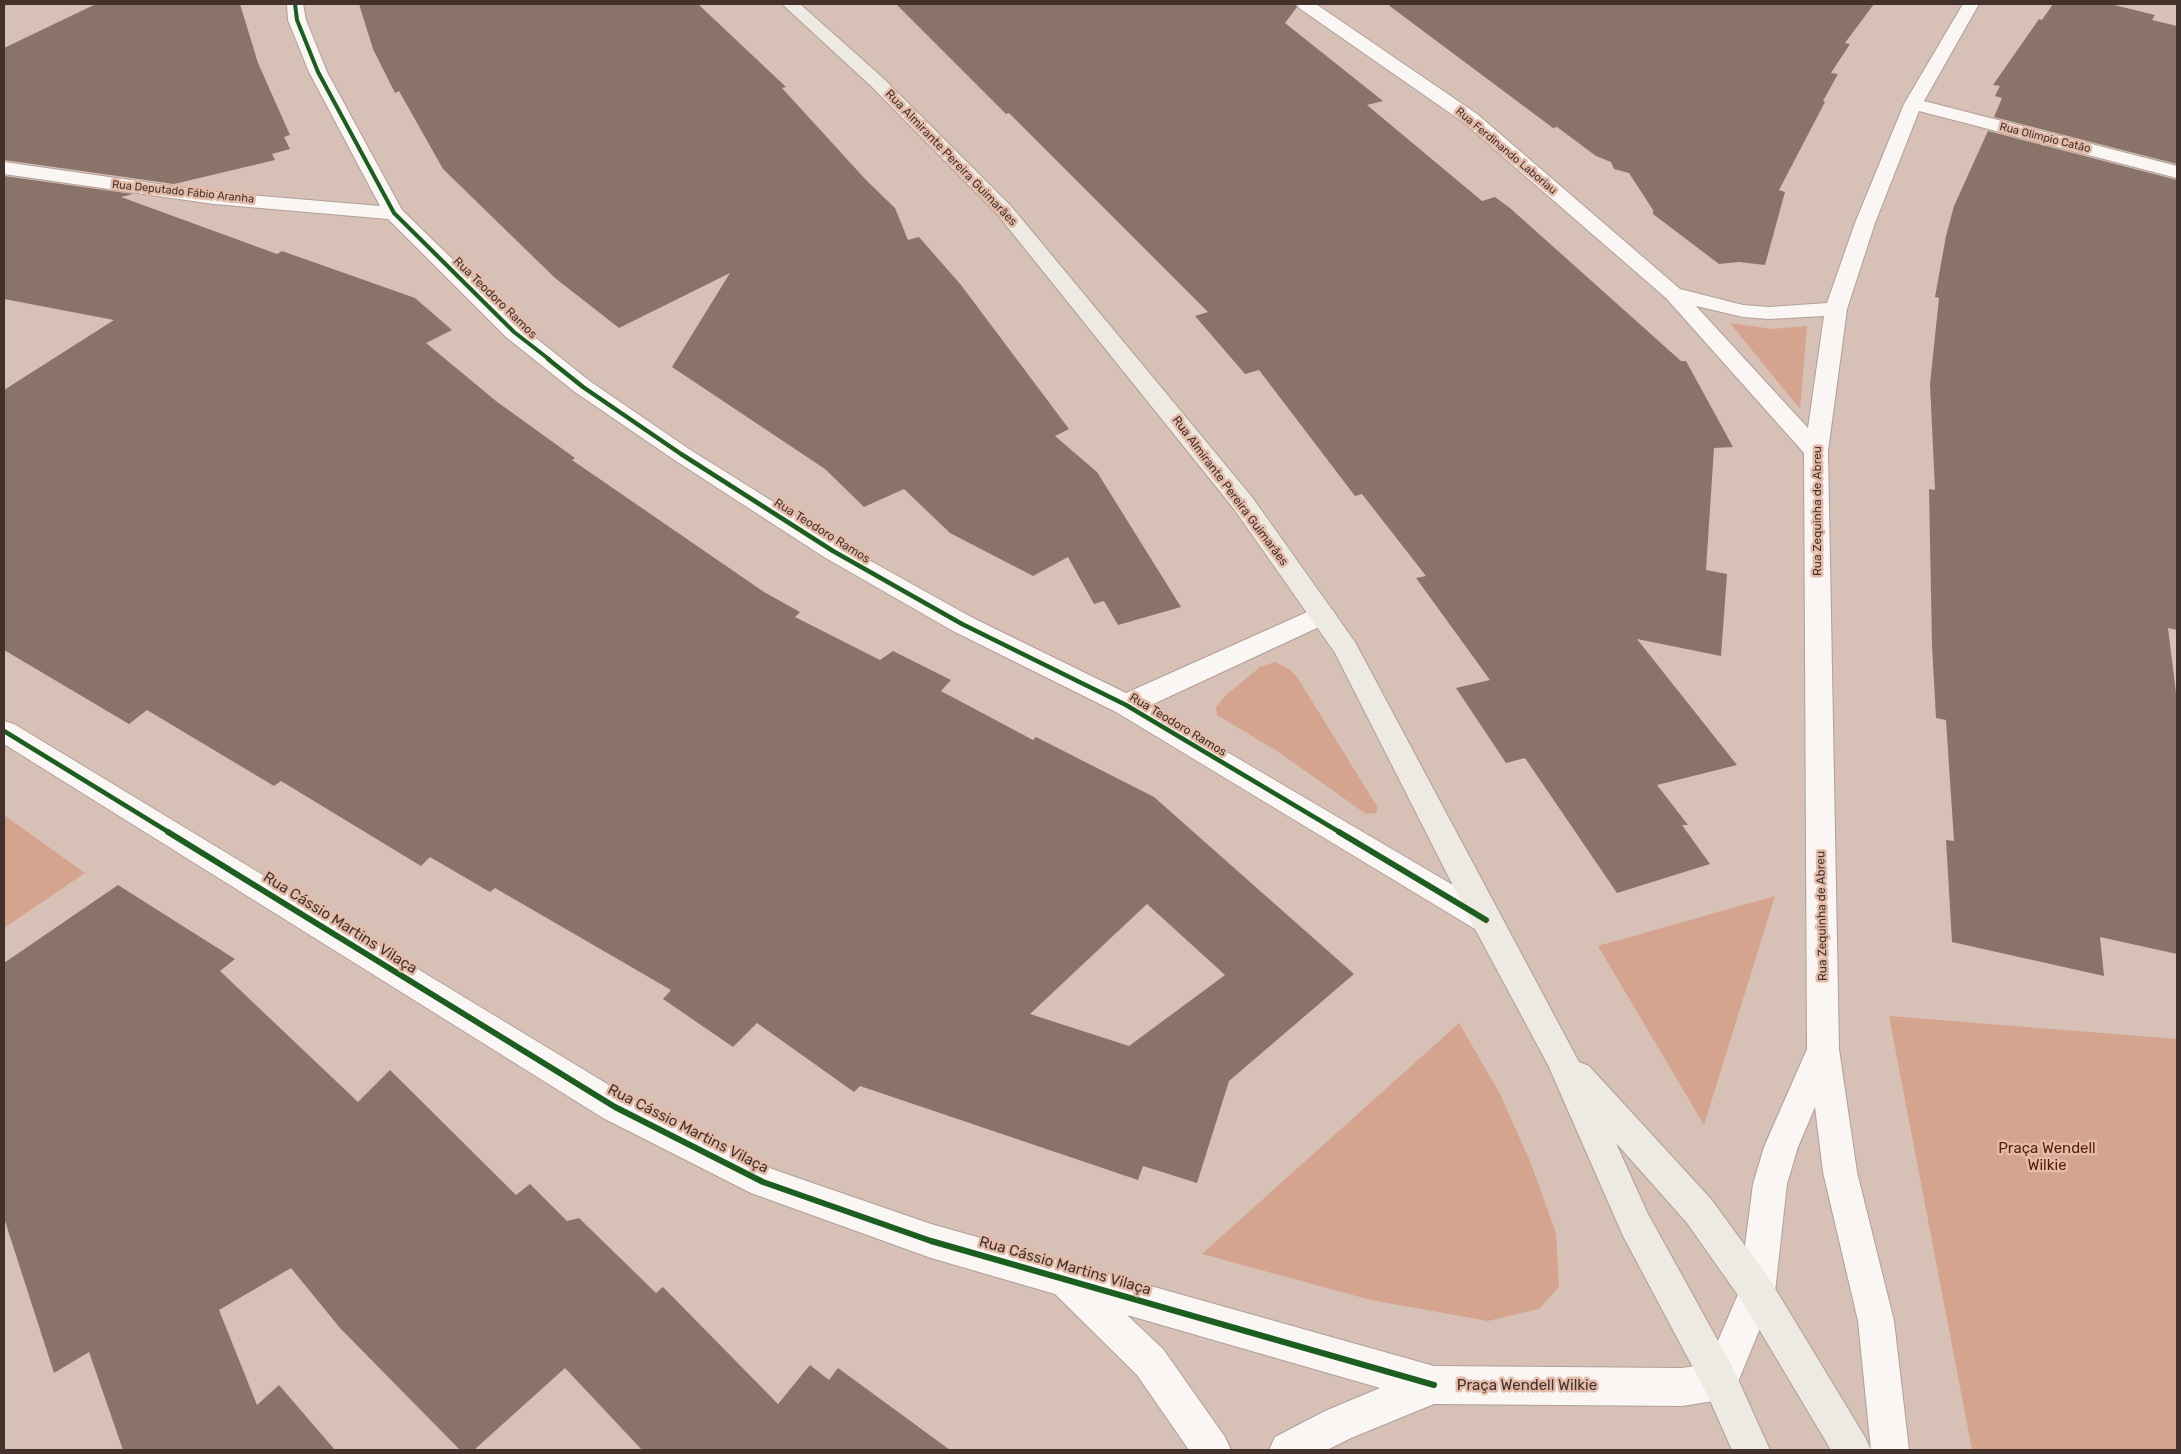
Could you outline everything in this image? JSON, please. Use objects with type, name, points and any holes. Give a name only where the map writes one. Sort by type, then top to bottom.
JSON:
[{"type":"main road","name":"Rua Almirante Pereira Guimarães","points":[[790,4],[877,82],[1004,210],[1243,504],[1346,649],[1486,920],[1561,1058],[1635,1224],[1720,1381],[1751,1450]]},
{"type":"main road","name":"Rua Almirante Pereira Guimarães","points":[[1561,1058],[1699,1211],[1758,1292],[1852,1450]]},
{"type":"street","name":"Rua Teodoro Ramos","points":[[295,4],[297,20],[318,72],[394,212],[514,332],[583,387],[681,454],[833,552],[962,624],[1126,705],[1486,920]]},
{"type":"street","name":"Rua Ferdinando Laboriau","points":[[1305,4],[1470,118],[1673,294],[1816,451]]},
{"type":"street","name":"Rua Zequinha de Abreu","points":[[1890,1450],[1876,1321],[1840,1172],[1823,1049],[1816,451],[1836,309],[1865,223],[1912,104],[1971,4]]},
{"type":"street","name":"Rua Olimpio Catão","points":[[1912,104],[2177,172]]},
{"type":"street","name":"Rua Deputado Fábio Aranha","points":[[4,168],[214,198],[394,212]]},
{"type":"street","name":"Rua Ferdinando Laboriau","points":[[1673,294],[1743,311],[1769,313],[1836,309]]},
{"type":"street","name":"Rua Teodoro Ramos","points":[[1126,705],[1323,615]]},
{"type":"street","name":"Rua Cássio Martins Vilaça","points":[[4,730],[615,1107],[763,1182],[931,1242],[1434,1385]]},
{"type":"street","name":"Rua Zequinha de Abreu","points":[[1720,1381],[1758,1292],[1770,1184],[1781,1147],[1823,1049]]},
{"type":"street","name":"Rua Cássio Martins Vilaça","points":[[1066,1279],[1150,1362],[1212,1450]]},
{"type":"street","name":"Praça Wendell Wilkie","points":[[1288,1450],[1338,1424],[1434,1385],[1682,1387],[1720,1381]]},
{"type":"green space","points":[[1730,323],[1772,329],[1807,326],[1800,409]]},
{"type":"green space","points":[[1275,662],[1289,669],[1297,677],[1378,808],[1376,813],[1366,814],[1280,753],[1217,715],[1216,707],[1226,695],[1260,667]]},
{"type":"green space","points":[[4,815],[85,873],[4,928]]},
{"type":"green space","points":[[1775,896],[1704,1125],[1598,946]]},
{"type":"green space","name":"Praça Wendell Wilkie","points":[[1889,1016],[2177,1039],[2177,1450],[1972,1450]]},
{"type":"green space","points":[[1459,1023],[1500,1094],[1530,1161],[1556,1233],[1559,1287],[1539,1309],[1488,1321],[1371,1300],[1202,1254]]},
{"type":"building","points":[[96,4],[240,4],[258,63],[290,135],[284,137],[290,149],[272,154],[275,160],[174,184],[4,160],[4,48]]},
{"type":"building","points":[[359,4],[698,4],[786,87],[782,88],[866,180],[895,208],[908,240],[919,237],[961,285],[1069,429],[1055,436],[1097,472],[1181,607],[1118,625],[1104,601],[1094,604],[1068,557],[1033,576],[950,533],[904,489],[864,507],[825,469],[672,367],[730,273],[619,328],[555,278],[443,169],[399,91],[395,93],[373,49]]},
{"type":"building","points":[[896,4],[1295,4],[1297,7],[1285,23],[1383,101],[1367,105],[1482,201],[1495,197],[1510,208],[1681,361],[1686,361],[1733,447],[1714,448],[1706,570],[1727,574],[1721,656],[1637,639],[1737,765],[1657,785],[1688,825],[1682,825],[1710,864],[1617,893],[1525,758],[1506,763],[1456,688],[1490,680],[1416,578],[1426,576],[1362,494],[1355,496],[1259,370],[1245,374],[1195,316],[1208,312],[1009,113],[1006,114]]},
{"type":"building","points":[[1387,4],[1874,4],[1845,43],[1850,44],[1831,73],[1838,74],[1779,190],[1785,192],[1765,265],[1739,262],[1719,264],[1653,214],[1653,210],[1629,173],[1614,169],[1611,162],[1596,156],[1557,127],[1553,128]]},
{"type":"building","points":[[2053,4],[2110,4],[2155,15],[2152,20],[2177,26],[2177,164],[1994,117],[2002,98],[1995,96],[2000,86],[1993,85],[2039,19],[2042,20]]},
{"type":"building","points":[[1988,131],[2177,180],[2177,630],[2168,628],[2177,701],[2177,954],[2100,937],[2104,976],[1952,942],[1946,840],[1954,841],[1946,720],[1936,718],[1932,645],[1929,489],[1935,490],[1930,384],[1939,298],[1935,297],[1946,236],[1954,206]]},
{"type":"building","points":[[4,176],[133,194],[121,197],[277,254],[282,251],[415,298],[452,330],[426,343],[496,401],[575,458],[572,460],[764,592],[800,612],[795,617],[880,660],[893,651],[951,680],[941,691],[1033,740],[1036,737],[1154,797],[1354,974],[1229,1081],[1197,1183],[1143,1166],[1138,1180],[860,1086],[854,1092],[757,1023],[733,1047],[663,999],[671,990],[495,888],[490,892],[430,857],[421,866],[281,781],[274,786],[147,710],[129,724],[4,650],[4,390],[114,320],[4,299]],"holes":[[[1147,904],[1225,975],[1129,1046],[1030,1014]]]},
{"type":"building","points":[[118,885],[235,959],[220,971],[358,1102],[390,1070],[516,1195],[530,1184],[567,1221],[579,1218],[656,1293],[663,1287],[778,1404],[810,1365],[829,1380],[838,1368],[950,1450],[642,1450],[565,1368],[474,1450],[460,1450],[340,1328],[291,1268],[219,1310],[257,1405],[279,1385],[335,1450],[123,1450],[89,1352],[54,1373],[4,1218],[4,963]]},
{"type":"cycle path","points":[[295,4],[297,20],[318,72],[394,213],[514,332],[583,387],[681,454],[833,551],[962,624],[1126,705],[1486,920]]},
{"type":"cycle path","points":[[4,731],[615,1107],[763,1182],[931,1241],[1434,1385]]}]
